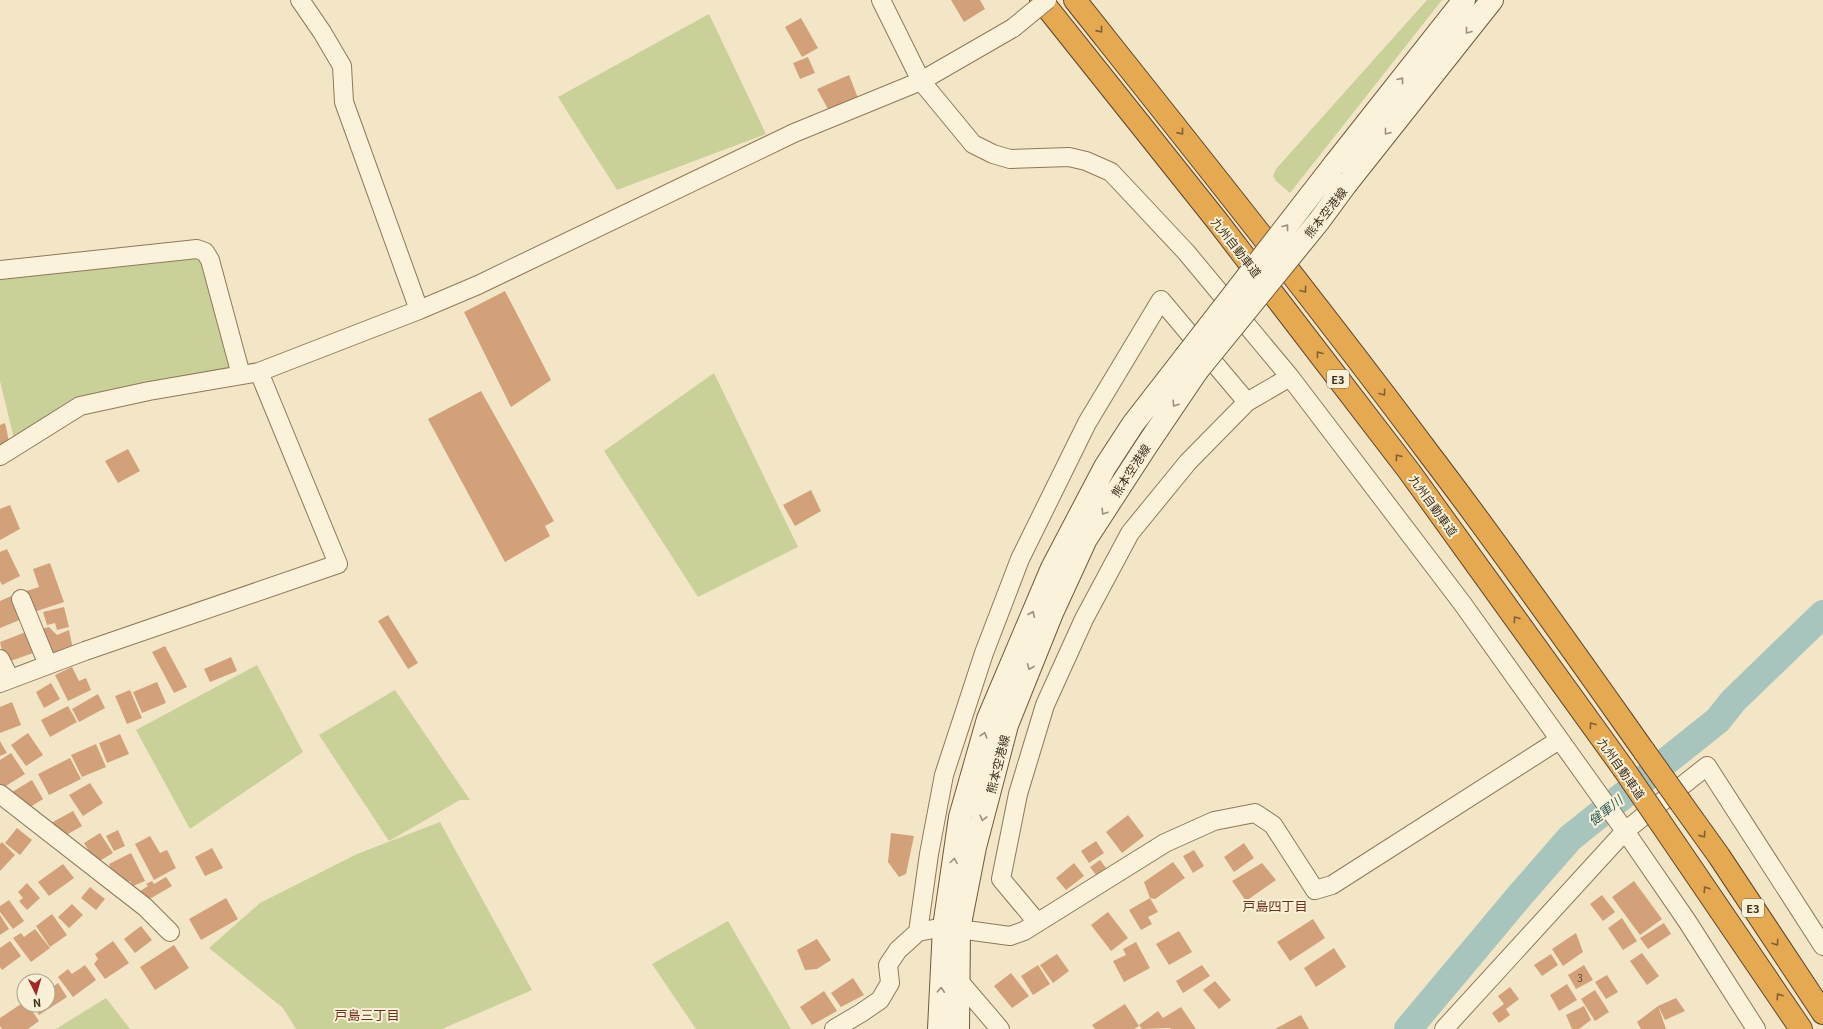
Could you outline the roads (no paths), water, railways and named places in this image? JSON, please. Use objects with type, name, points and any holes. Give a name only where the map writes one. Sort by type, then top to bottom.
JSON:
[{"type":"highway","name":"九州自動車道","points":[[1041,0],[1218,222],[1409,471],[1623,768],[1800,1029]]},
{"type":"highway","name":"E3","points":[[1075,0],[1239,205],[1431,456],[1541,605],[1681,803],[1823,1013]]},
{"type":"main road","name":"熊本空港線","points":[[1191,364],[1333,166],[1464,0]]},
{"type":"main road","name":"熊本空港線","points":[[939,1029],[949,971],[960,817],[980,746],[988,719],[1052,568],[1105,467],[1133,424],[1191,364],[1319,221],[1347,183],[1492,0]]},
{"type":"main road","name":"熊本空港線","points":[[949,971],[958,1029]]},
{"type":"street","points":[[300,0],[322,32],[342,66],[344,102],[419,310]]},
{"type":"street","points":[[881,0],[921,81],[973,144],[993,154],[1010,159],[1069,157],[1086,161],[1111,172],[1186,252],[1290,378],[1462,603],[1625,831],[1687,921],[1756,1029]]},
{"type":"street","points":[[0,456],[80,406],[149,391],[250,374],[419,310],[478,285],[794,133],[921,81],[1012,28],[1047,0]]},
{"type":"street","points":[[0,270],[197,249],[205,252],[210,260],[250,374],[338,564],[5,681],[0,659]]},
{"type":"street","points":[[918,932],[929,854],[944,775],[984,653],[1017,566],[1087,423],[1161,300],[1247,402]]},
{"type":"street","points":[[1037,922],[1002,879],[1018,794],[1045,704],[1084,619],[1130,534],[1188,462],[1247,402],[1290,378]]},
{"type":"street","points":[[21,599],[48,665]]},
{"type":"street","points":[[834,1029],[880,1000],[890,983],[888,965],[898,950],[918,932],[951,928],[1010,936],[1024,931],[1165,843],[1214,821],[1255,813],[1273,825],[1315,890],[1332,885],[1559,740]]},
{"type":"street","points":[[1444,1029],[1625,831],[1707,766],[1823,946]]},
{"type":"street","points":[[0,794],[145,907],[170,932]]},
{"type":"street","points":[[949,971],[1000,1029]]},
{"type":"waterway","name":"健軍川","points":[[1408,1029],[1570,838],[1718,720],[1733,701],[1823,614]]},
{"type":"district","name":"戸島四丁目","points":[[1275,905]]},
{"type":"district","name":"戸島三丁目","points":[[367,1014]]}]
